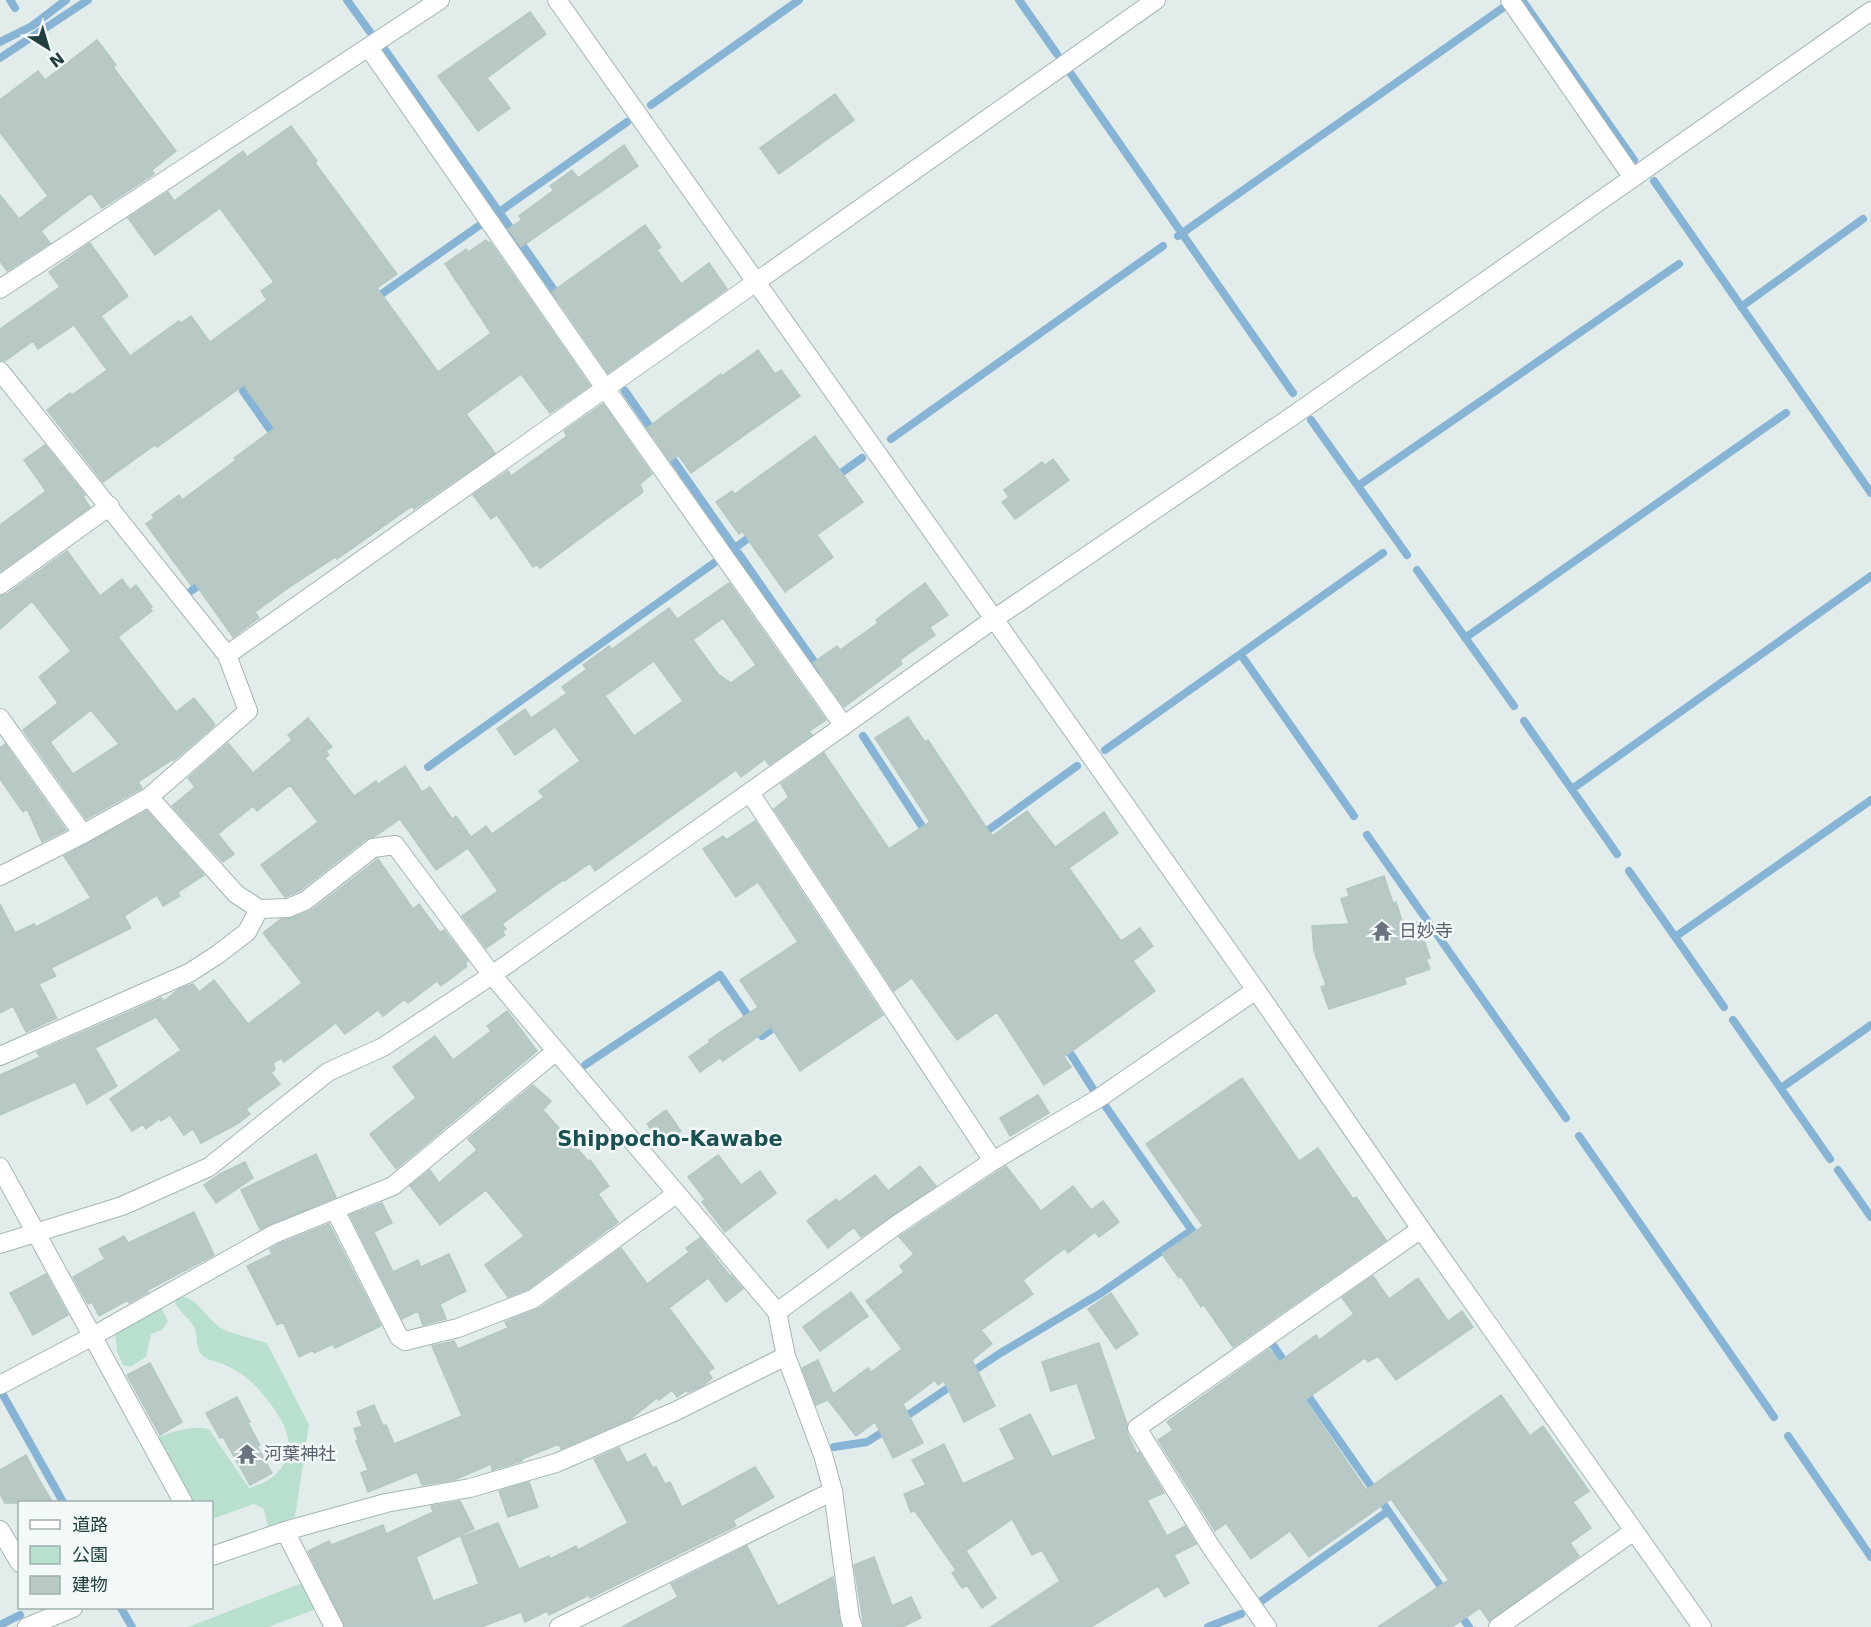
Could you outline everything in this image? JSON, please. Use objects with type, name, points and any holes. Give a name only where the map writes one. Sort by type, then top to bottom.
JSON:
[{"type":"street","points":[[0,289],[440,0]]},
{"type":"street","points":[[557,0],[1256,990],[1421,1229],[1702,1627]]},
{"type":"street","points":[[227,655],[1156,0]]},
{"type":"street","points":[[1510,0],[1633,178]]},
{"type":"street","points":[[0,1244],[122,1206],[209,1167],[328,1072],[383,1047],[492,975],[994,619],[1294,415],[1871,11]]},
{"type":"street","points":[[369,48],[605,388],[844,726]]},
{"type":"street","points":[[0,371],[227,655],[248,711],[149,797],[0,876]]},
{"type":"street","points":[[0,585],[110,506]]},
{"type":"street","points":[[0,718],[82,834]]},
{"type":"street","points":[[750,793],[993,1161]]},
{"type":"street","points":[[149,797],[236,894],[259,909],[288,908],[304,901],[373,848],[395,845],[492,975],[777,1312],[786,1356],[823,1455],[833,1491],[853,1627]]},
{"type":"street","points":[[0,1056],[189,973],[247,932],[259,909]]},
{"type":"street","points":[[777,1312],[898,1224],[993,1161],[1100,1098],[1256,990]]},
{"type":"street","points":[[0,1385],[93,1336],[274,1234],[393,1186],[555,1052]]},
{"type":"street","points":[[0,1167],[182,1501]]},
{"type":"street","points":[[335,1209],[399,1337],[405,1341],[458,1328],[533,1299],[676,1194]]},
{"type":"street","points":[[1267,1627],[1211,1547],[1137,1428],[1421,1229]]},
{"type":"street","points":[[213,1555],[285,1531],[386,1503],[470,1488],[556,1463],[676,1411],[786,1356]]},
{"type":"street","points":[[559,1627],[833,1491]]},
{"type":"street","points":[[0,1530],[18,1560]]},
{"type":"street","points":[[285,1531],[334,1627]]},
{"type":"street","points":[[1498,1627],[1634,1531]]},
{"type":"street","points":[[27,1627],[71,1609]]},
{"type":"green space","points":[[180,1296],[187,1298],[221,1328],[267,1343],[309,1425],[295,1517],[268,1527],[264,1509],[254,1504],[213,1519],[213,1501],[189,1501],[156,1438],[175,1431],[209,1429],[249,1488],[269,1480],[277,1473],[283,1466],[289,1448],[284,1426],[273,1407],[248,1379],[200,1353],[194,1327],[175,1302]]},
{"type":"green space","points":[[159,1303],[168,1321],[162,1330],[151,1334],[146,1357],[130,1367],[123,1365],[117,1352],[115,1332]]},
{"type":"green space","points":[[302,1583],[316,1609],[269,1627],[188,1627]]},
{"type":"building","points":[[530,12],[546,34],[487,78],[510,108],[478,131],[438,76]]},
{"type":"building","points":[[97,40],[116,65],[113,67],[176,151],[152,170],[154,174],[102,208],[91,193],[41,231],[50,243],[7,271],[0,261],[0,195],[19,219],[48,196],[0,132],[0,100],[38,71],[45,80]]},
{"type":"building","points":[[835,94],[854,120],[779,174],[760,148]]},
{"type":"building","points":[[291,126],[317,161],[315,163],[397,274],[377,288],[438,372],[491,333],[445,264],[466,249],[468,252],[486,240],[490,242],[590,386],[550,413],[521,374],[466,414],[495,453],[414,509],[412,506],[337,559],[335,557],[291,586],[255,612],[259,618],[233,637],[194,582],[191,585],[146,524],[154,518],[152,515],[179,495],[182,500],[275,428],[244,385],[103,482],[47,410],[107,370],[74,325],[38,349],[33,341],[5,361],[0,360],[0,329],[60,287],[49,272],[90,243],[128,296],[101,316],[130,356],[179,321],[181,323],[191,316],[210,342],[267,300],[261,291],[274,282],[220,208],[155,255],[128,218],[168,192],[174,201],[243,151],[247,157]]},
{"type":"building","points":[[624,145],[638,166],[521,247],[508,229],[522,220],[519,216],[554,190],[550,186],[572,170],[578,178]]},
{"type":"building","points":[[645,225],[661,247],[657,250],[681,284],[709,263],[727,289],[608,373],[552,292]]},
{"type":"building","points":[[758,350],[775,374],[781,370],[800,396],[691,473],[678,455],[670,461],[647,428]]},
{"type":"building","points":[[603,404],[652,474],[640,484],[643,492],[540,568],[537,564],[533,567],[497,515],[491,519],[473,495],[508,471],[511,476],[567,436],[564,431]]},
{"type":"building","points":[[815,436],[863,502],[817,535],[833,557],[785,592],[742,531],[739,534],[716,502],[732,491],[735,494]]},
{"type":"building","points":[[45,445],[85,495],[83,497],[90,507],[1,571],[0,525],[46,491],[24,460]]},
{"type":"building","points":[[1053,459],[1069,480],[1015,519],[1002,502],[1009,497],[1004,490],[1042,462],[1045,465]]},
{"type":"building","points":[[67,551],[100,596],[122,579],[130,590],[136,585],[152,607],[150,609],[152,611],[118,637],[176,712],[194,698],[214,726],[174,760],[138,782],[142,788],[86,819],[23,730],[58,703],[39,677],[71,651],[32,601],[0,629],[0,596],[7,594]],"holes":[[[91,710],[119,744],[73,774],[50,742]]]},
{"type":"building","points":[[729,583],[826,720],[809,731],[812,735],[769,765],[765,759],[741,777],[736,770],[595,871],[590,863],[563,880],[502,924],[506,929],[502,931],[505,935],[486,948],[462,916],[498,891],[468,848],[436,870],[400,819],[374,837],[366,839],[299,891],[285,897],[261,865],[318,822],[290,785],[257,811],[253,806],[218,834],[234,854],[223,862],[172,806],[195,787],[188,778],[228,743],[253,773],[292,740],[288,735],[308,718],[332,747],[326,751],[329,755],[325,758],[354,796],[376,781],[378,784],[405,766],[422,792],[430,787],[452,819],[456,816],[471,837],[486,826],[492,834],[544,797],[539,791],[580,761],[555,727],[515,755],[497,729],[525,709],[531,718],[567,693],[562,687],[587,669],[583,665],[609,646],[612,649],[669,608],[677,619]],"holes":[[[723,618],[756,665],[731,683],[718,674],[693,640]],[[654,661],[683,701],[634,736],[605,696]]]},
{"type":"building","points":[[925,583],[948,615],[930,627],[935,635],[900,660],[902,664],[844,707],[813,663],[837,646],[840,650],[878,623],[876,620]]},
{"type":"building","points":[[908,717],[925,742],[928,740],[992,836],[1027,811],[1055,847],[1104,812],[1118,833],[1069,868],[1121,941],[1140,928],[1153,946],[1133,961],[1155,991],[1064,1057],[1071,1067],[1044,1085],[997,1012],[957,1040],[912,978],[894,991],[774,809],[789,797],[781,784],[824,753],[889,849],[930,822],[875,738]]},
{"type":"building","points":[[5,744],[66,830],[42,842],[27,809],[23,812],[0,779],[0,748]]},
{"type":"building","points":[[147,811],[204,875],[178,892],[180,896],[163,906],[157,895],[124,916],[131,928],[51,968],[56,976],[39,984],[57,1018],[26,1032],[13,1006],[0,1013],[0,904],[15,933],[34,924],[36,927],[91,898],[64,856]]},
{"type":"building","points":[[755,821],[883,1015],[800,1071],[771,1027],[723,1061],[720,1058],[700,1072],[689,1057],[710,1042],[709,1040],[758,1007],[740,980],[798,942],[758,882],[736,897],[703,849],[723,836],[726,840]]},
{"type":"building","points":[[378,859],[413,909],[419,904],[438,930],[441,932],[444,930],[468,961],[465,963],[467,966],[441,986],[437,981],[408,1003],[405,999],[383,1016],[378,1010],[345,1034],[336,1023],[284,1062],[281,1058],[273,1063],[275,1069],[271,1073],[280,1084],[246,1109],[250,1114],[237,1124],[201,1143],[193,1129],[184,1135],[170,1115],[161,1121],[159,1119],[146,1129],[143,1124],[132,1131],[110,1099],[181,1050],[156,1017],[95,1048],[117,1086],[87,1104],[75,1082],[0,1115],[0,1075],[40,1057],[37,1052],[161,998],[164,1001],[179,989],[193,984],[199,992],[214,980],[248,1024],[302,983],[263,933],[281,919],[292,918],[312,910]]},
{"type":"building","points":[[1384,876],[1404,927],[1418,922],[1430,958],[1426,959],[1430,969],[1404,978],[1406,984],[1329,1009],[1321,987],[1326,985],[1314,951],[1312,926],[1349,924],[1341,899],[1349,896],[1347,889]]},
{"type":"building","points":[[507,1011],[537,1051],[396,1169],[370,1134],[416,1098],[393,1067],[435,1036],[453,1060],[491,1031],[487,1026]]},
{"type":"building","points":[[1242,1078],[1299,1161],[1318,1148],[1353,1199],[1356,1197],[1386,1240],[1233,1347],[1204,1305],[1201,1307],[1181,1276],[1179,1278],[1162,1254],[1203,1226],[1146,1144]]},
{"type":"building","points":[[533,1085],[551,1101],[543,1110],[589,1162],[590,1160],[609,1186],[598,1194],[618,1222],[528,1289],[508,1297],[485,1265],[524,1236],[486,1190],[440,1225],[410,1186],[430,1170],[439,1183],[477,1150],[468,1139]]},
{"type":"building","points":[[1038,1095],[1049,1113],[1010,1136],[1000,1118]]},
{"type":"building","points":[[666,1110],[681,1131],[662,1145],[647,1124]]},
{"type":"building","points":[[316,1154],[336,1197],[260,1229],[241,1190]]},
{"type":"building","points":[[718,1155],[741,1185],[760,1171],[776,1193],[725,1232],[702,1202],[705,1199],[688,1177]]},
{"type":"building","points":[[245,1162],[253,1178],[216,1203],[204,1185]]},
{"type":"building","points":[[920,1166],[936,1186],[861,1237],[854,1227],[828,1248],[807,1221],[836,1199],[839,1202],[875,1175],[888,1191]]},
{"type":"building","points":[[1006,1166],[1041,1211],[1073,1186],[1091,1210],[1103,1201],[1119,1222],[1099,1237],[1095,1232],[1068,1253],[1065,1248],[1023,1280],[1033,1294],[981,1330],[992,1344],[972,1360],[995,1406],[964,1422],[944,1381],[938,1385],[935,1380],[903,1404],[923,1443],[893,1458],[875,1422],[856,1436],[828,1400],[816,1405],[802,1368],[818,1360],[833,1394],[868,1368],[871,1372],[902,1349],[866,1301],[904,1272],[900,1266],[914,1254],[899,1237]]},
{"type":"building","points":[[382,1203],[392,1223],[374,1232],[393,1272],[418,1260],[421,1267],[449,1254],[466,1291],[440,1304],[446,1319],[423,1325],[418,1311],[402,1319],[350,1215]]},
{"type":"building","points":[[194,1212],[214,1255],[148,1290],[129,1303],[128,1300],[99,1316],[92,1302],[88,1304],[73,1277],[105,1259],[99,1249],[124,1236],[128,1243]]},
{"type":"building","points":[[329,1224],[381,1326],[335,1348],[333,1344],[299,1357],[283,1322],[277,1325],[247,1266],[272,1254],[270,1249],[279,1244]]},
{"type":"building","points":[[700,1238],[743,1289],[726,1302],[686,1248]]},
{"type":"building","points":[[621,1248],[647,1284],[688,1253],[707,1279],[669,1308],[714,1368],[708,1372],[712,1378],[702,1386],[688,1392],[687,1390],[677,1397],[672,1390],[659,1400],[657,1398],[630,1419],[561,1449],[559,1444],[522,1459],[522,1461],[492,1470],[491,1464],[454,1480],[422,1485],[417,1472],[368,1492],[361,1473],[368,1470],[356,1441],[358,1440],[354,1429],[362,1426],[357,1412],[374,1405],[394,1444],[462,1416],[432,1346],[454,1341],[458,1349],[508,1328],[505,1322],[540,1308]]},
{"type":"building","points":[[46,1274],[68,1315],[33,1335],[10,1293]]},
{"type":"building","points":[[1373,1276],[1389,1299],[1418,1278],[1448,1321],[1462,1311],[1473,1327],[1396,1380],[1378,1356],[1368,1362],[1365,1358],[1305,1400],[1366,1490],[1501,1395],[1530,1436],[1543,1426],[1589,1491],[1573,1502],[1591,1528],[1570,1543],[1579,1556],[1489,1621],[1480,1608],[1452,1627],[1378,1627],[1449,1580],[1391,1499],[1309,1557],[1290,1531],[1251,1559],[1226,1523],[1215,1531],[1158,1440],[1173,1430],[1167,1422],[1269,1349],[1279,1362],[1316,1335],[1319,1340],[1354,1314],[1342,1298]]},
{"type":"building","points":[[851,1292],[868,1316],[820,1351],[803,1327]]},
{"type":"building","points":[[1111,1293],[1138,1334],[1116,1349],[1088,1309]]},
{"type":"building","points":[[1099,1343],[1127,1424],[1127,1433],[1137,1454],[1139,1452],[1164,1493],[1147,1500],[1167,1536],[1185,1526],[1196,1544],[1174,1555],[1189,1583],[1165,1597],[1158,1586],[1091,1627],[991,1627],[1060,1581],[1042,1550],[1032,1555],[1012,1519],[966,1551],[996,1598],[982,1608],[967,1585],[962,1588],[952,1573],[956,1570],[915,1511],[911,1512],[904,1494],[926,1485],[912,1460],[944,1444],[963,1484],[1015,1459],[1000,1429],[1030,1414],[1052,1457],[1096,1439],[1077,1383],[1051,1391],[1042,1362]]},
{"type":"building","points":[[150,1363],[182,1422],[160,1435],[127,1375]]},
{"type":"building","points":[[237,1397],[260,1445],[257,1446],[272,1473],[250,1485],[223,1437],[220,1438],[206,1413]]},
{"type":"building","points":[[619,1448],[627,1463],[645,1454],[653,1468],[656,1467],[665,1484],[670,1482],[682,1507],[755,1467],[774,1497],[733,1520],[736,1526],[590,1598],[589,1595],[549,1615],[547,1611],[525,1622],[521,1612],[481,1627],[345,1627],[308,1551],[329,1541],[331,1545],[383,1525],[386,1534],[433,1512],[431,1506],[460,1501],[474,1529],[416,1557],[433,1601],[479,1584],[461,1537],[498,1523],[519,1569],[549,1556],[550,1559],[576,1546],[578,1550],[628,1523],[594,1459]]},
{"type":"building","points":[[26,1455],[52,1501],[5,1503],[0,1494],[0,1470]]},
{"type":"building","points":[[529,1482],[538,1507],[508,1517],[499,1491]]},
{"type":"building","points":[[747,1546],[778,1606],[833,1577],[841,1627],[622,1627],[678,1597],[671,1584]]},
{"type":"building","points":[[874,1557],[892,1606],[911,1597],[921,1618],[902,1627],[864,1627],[854,1565]]},
{"type":"waterway","points":[[10,0],[15,8]]},
{"type":"waterway","points":[[0,42],[32,26],[66,0]]},
{"type":"waterway","points":[[0,58],[88,0]]},
{"type":"waterway","points":[[347,0],[370,32]]},
{"type":"waterway","points":[[651,105],[799,0]]},
{"type":"waterway","points":[[1019,0],[1057,54]]},
{"type":"waterway","points":[[1522,0],[1634,160]]},
{"type":"waterway","points":[[1178,236],[1504,7]]},
{"type":"waterway","points":[[383,47],[559,297]]},
{"type":"waterway","points":[[1071,74],[1293,393]]},
{"type":"waterway","points":[[499,212],[627,122]]},
{"type":"waterway","points":[[1654,181],[1871,493]]},
{"type":"waterway","points":[[1741,307],[1863,219]]},
{"type":"waterway","points":[[373,300],[480,225]]},
{"type":"waterway","points":[[891,439],[1163,246]]},
{"type":"waterway","points":[[1358,486],[1679,264]]},
{"type":"waterway","points":[[255,383],[243,391],[276,438]]},
{"type":"waterway","points":[[625,391],[655,434]]},
{"type":"waterway","points":[[1465,638],[1786,413]]},
{"type":"waterway","points":[[1311,420],[1407,555]]},
{"type":"waterway","points":[[667,451],[820,670]]},
{"type":"waterway","points":[[834,478],[862,458]]},
{"type":"waterway","points":[[735,548],[755,533]]},
{"type":"waterway","points":[[1105,750],[1383,553]]},
{"type":"waterway","points":[[428,767],[714,563]]},
{"type":"waterway","points":[[1417,570],[1514,706]]},
{"type":"waterway","points":[[1572,789],[1871,576]]},
{"type":"waterway","points":[[191,591],[205,581]]},
{"type":"waterway","points":[[1244,659],[1354,816]]},
{"type":"waterway","points":[[1524,721],[1617,854]]},
{"type":"waterway","points":[[863,736],[927,834]]},
{"type":"waterway","points":[[980,836],[1077,766]]},
{"type":"waterway","points":[[1675,937],[1871,800]]},
{"type":"waterway","points":[[1367,835],[1566,1118]]},
{"type":"waterway","points":[[1629,871],[1724,1007]]},
{"type":"waterway","points":[[585,1065],[720,975],[762,1036],[780,1023]]},
{"type":"waterway","points":[[1733,1020],[1830,1159]]},
{"type":"waterway","points":[[1781,1088],[1871,1025]]},
{"type":"waterway","points":[[1065,1045],[1093,1089]]},
{"type":"waterway","points":[[1106,1107],[1195,1235]]},
{"type":"waterway","points":[[1579,1136],[1774,1417]]},
{"type":"waterway","points":[[1838,1170],[1871,1217]]},
{"type":"waterway","points":[[969,1374],[1101,1293],[1192,1230]]},
{"type":"waterway","points":[[1273,1345],[1288,1367]]},
{"type":"waterway","points":[[902,1419],[954,1384]]},
{"type":"waterway","points":[[1304,1390],[1446,1594]]},
{"type":"waterway","points":[[3,1395],[62,1501]]},
{"type":"waterway","points":[[834,1447],[867,1442],[889,1428]]},
{"type":"waterway","points":[[1788,1436],[1871,1557]]},
{"type":"waterway","points":[[1260,1602],[1388,1511]]},
{"type":"waterway","points":[[122,1609],[132,1627]]},
{"type":"waterway","points":[[1458,1611],[1469,1627]]},
{"type":"waterway","points":[[1208,1627],[1241,1614]]},
{"type":"waterway","points":[[0,1625],[20,1615]]},
{"type":"place","name":"日妙寺","points":[[1382,931]]},
{"type":"place","name":"河葉神社","points":[[247,1454]]},
{"type":"district","name":"Shippocho-Kawabe","points":[[670,1139]]}]
